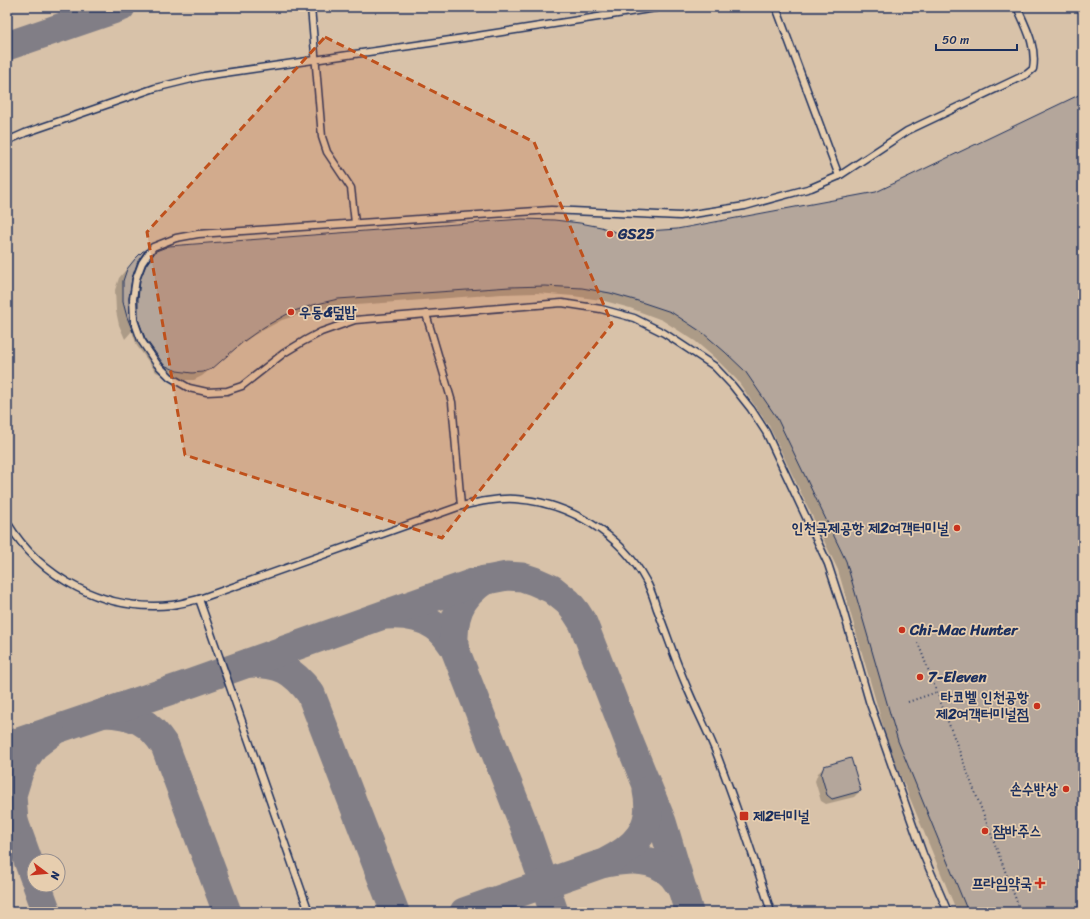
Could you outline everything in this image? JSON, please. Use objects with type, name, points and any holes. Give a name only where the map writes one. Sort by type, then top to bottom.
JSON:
[{"type":"lane","points":[[311,7],[322,137],[327,152],[350,188],[355,223]]},
{"type":"lane","points":[[7,141],[155,88],[204,76],[662,7]]},
{"type":"lane","points":[[776,7],[780,14],[839,176]]},
{"type":"lane","points":[[780,7],[780,14]]},
{"type":"lane","points":[[948,912],[923,854],[868,701],[843,610],[828,564],[766,432],[751,409],[732,385],[714,366],[664,333],[634,318],[601,309],[562,303],[355,320],[321,332],[284,353],[242,386],[227,391],[207,392],[189,388],[170,377],[157,364],[141,340],[134,320],[133,299],[136,279],[142,263],[153,247],[176,238],[198,234],[551,210],[680,216],[745,206],[811,188],[839,176],[907,131],[1027,74],[1033,69],[1035,58],[1032,40],[1017,7]]},
{"type":"lane","points":[[426,314],[452,402],[461,506]]},
{"type":"lane","points":[[7,522],[24,546],[55,575],[76,588],[119,602],[148,606],[172,605],[199,599],[461,506],[496,500],[516,499],[540,503],[563,510],[587,520],[611,538],[626,552],[647,581],[685,684],[719,758],[771,912]]},
{"type":"lane","points":[[199,599],[309,912]]},
{"type":"path","points":[[918,643],[1020,910],[1012,912]]},
{"type":"path","points":[[908,702],[937,692]]},
{"type":"highlighted area","points":[[325,37],[534,142],[612,324],[442,538],[185,455],[147,232]]},
{"type":"shaded area","points":[[7,7],[1083,7],[1083,912],[7,912]]},
{"type":"building","name":"인천국제공항 제2여객터미널","points":[[1083,93],[1083,912],[968,912],[898,741],[846,561],[777,418],[745,371],[703,333],[671,312],[610,293],[582,288],[545,286],[338,299],[291,312],[264,327],[244,341],[212,369],[192,373],[177,371],[164,365],[145,338],[138,319],[140,280],[146,265],[156,251],[169,246],[522,219],[554,220],[580,223],[601,227],[618,233],[677,229],[876,192]]},
{"type":"building","points":[[143,251],[145,251],[138,261],[132,278],[129,298],[130,320],[133,332],[123,302],[123,281],[127,269]]},
{"type":"building","points":[[851,758],[861,791],[832,799],[827,795],[821,774],[824,766]]},
{"type":"taxiway","points":[[7,46],[121,7]]},
{"type":"taxiway","points":[[7,746],[192,683],[476,582],[507,576],[522,577],[552,589],[568,602],[583,623],[662,822],[689,912]]},
{"type":"taxiway","points":[[454,647],[456,617],[459,609],[469,594],[485,580]]},
{"type":"taxiway","points":[[386,615],[412,616],[424,620],[441,630],[454,647],[525,828],[554,912]]},
{"type":"taxiway","points":[[249,663],[270,665],[285,670],[298,679],[311,694],[395,912]]},
{"type":"taxiway","points":[[104,713],[124,715],[139,720],[153,730],[165,746],[227,912]]},
{"type":"taxiway","points":[[14,822],[12,795],[19,772],[34,746],[51,733]]},
{"type":"taxiway","points":[[464,912],[604,863],[625,851],[640,835],[645,826],[649,804],[647,791]]},
{"type":"taxiway","points":[[8,805],[26,855]]},
{"type":"taxiway","points":[[606,863],[632,860],[650,862],[666,870],[673,876],[682,889]]},
{"type":"taxiway","points":[[40,893],[47,912]]},
{"type":"place","name":"GS25","points":[[610,234]]},
{"type":"place","name":"우동&덮밥","points":[[291,312]]},
{"type":"place","name":"인천국제공항 제2여객터미널","points":[[957,528]]},
{"type":"place","name":"Chi-Mac Hunter","points":[[902,630]]},
{"type":"place","name":"7-Eleven","points":[[920,677]]},
{"type":"place","name":"타코벨 인천공항 제2여객터미널점","points":[[1037,706]]},
{"type":"place","name":"손수반상","points":[[1066,789]]},
{"type":"place","name":"제2터미널","points":[[744,816]]},
{"type":"place","name":"잠바주스","points":[[985,831]]},
{"type":"place","name":"프라임약국","points":[[1040,883]]}]
